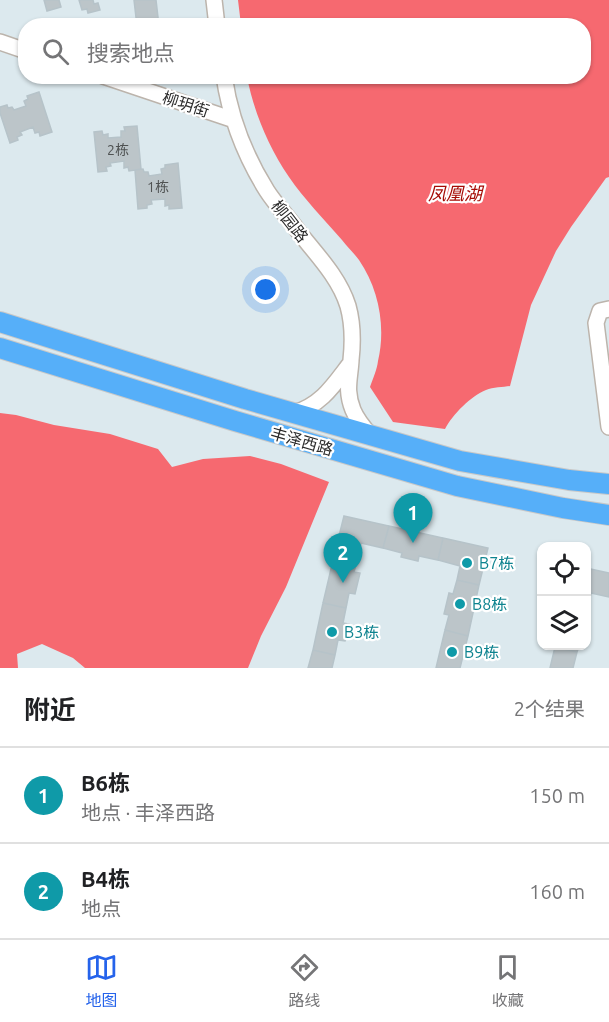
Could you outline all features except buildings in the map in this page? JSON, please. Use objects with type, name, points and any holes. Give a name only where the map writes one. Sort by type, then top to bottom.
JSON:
[{"type":"main road","name":"丰泽西路","points":[[0,322],[234,396],[460,461],[569,480],[609,484]]},
{"type":"main road","name":"丰泽西路","points":[[0,348],[235,421],[457,486],[609,515]]},
{"type":"street","points":[[214,0],[216,18]]},
{"type":"street","points":[[0,42],[18,48]]},
{"type":"street","name":"柳玥街","points":[[127,84],[234,120]]},
{"type":"street","name":"柳园路","points":[[226,84],[234,120],[249,157],[268,192],[336,280],[348,306],[353,334],[348,379],[349,395],[353,410],[371,436]]},
{"type":"street","points":[[609,309],[600,311],[596,323],[609,427]]},
{"type":"street","points":[[294,414],[304,411],[320,400],[351,363]]},
{"type":"water","name":"凤凰湖","points":[[238,0],[609,0],[609,177],[606,178],[556,251],[531,305],[510,386],[489,389],[480,393],[458,412],[445,429],[393,422],[370,387],[377,364],[381,335],[379,309],[372,283],[357,257],[301,193],[281,165],[263,128],[249,84],[591,84],[591,18],[240,18]]},
{"type":"water","points":[[0,413],[110,434],[158,449],[172,467],[203,459],[250,456],[281,464],[329,482],[286,587],[261,636],[248,668],[85,668],[73,658],[42,644],[17,654],[18,668],[0,668]]},
{"type":"place","name":"B6栋","points":[[413,543]]},
{"type":"place","name":"B7栋","points":[[467,563]]},
{"type":"place","name":"B4栋","points":[[343,583]]},
{"type":"place","name":"B8栋","points":[[460,604]]},
{"type":"place","name":"B3栋","points":[[332,632]]},
{"type":"place","name":"B9栋","points":[[452,652]]}]
